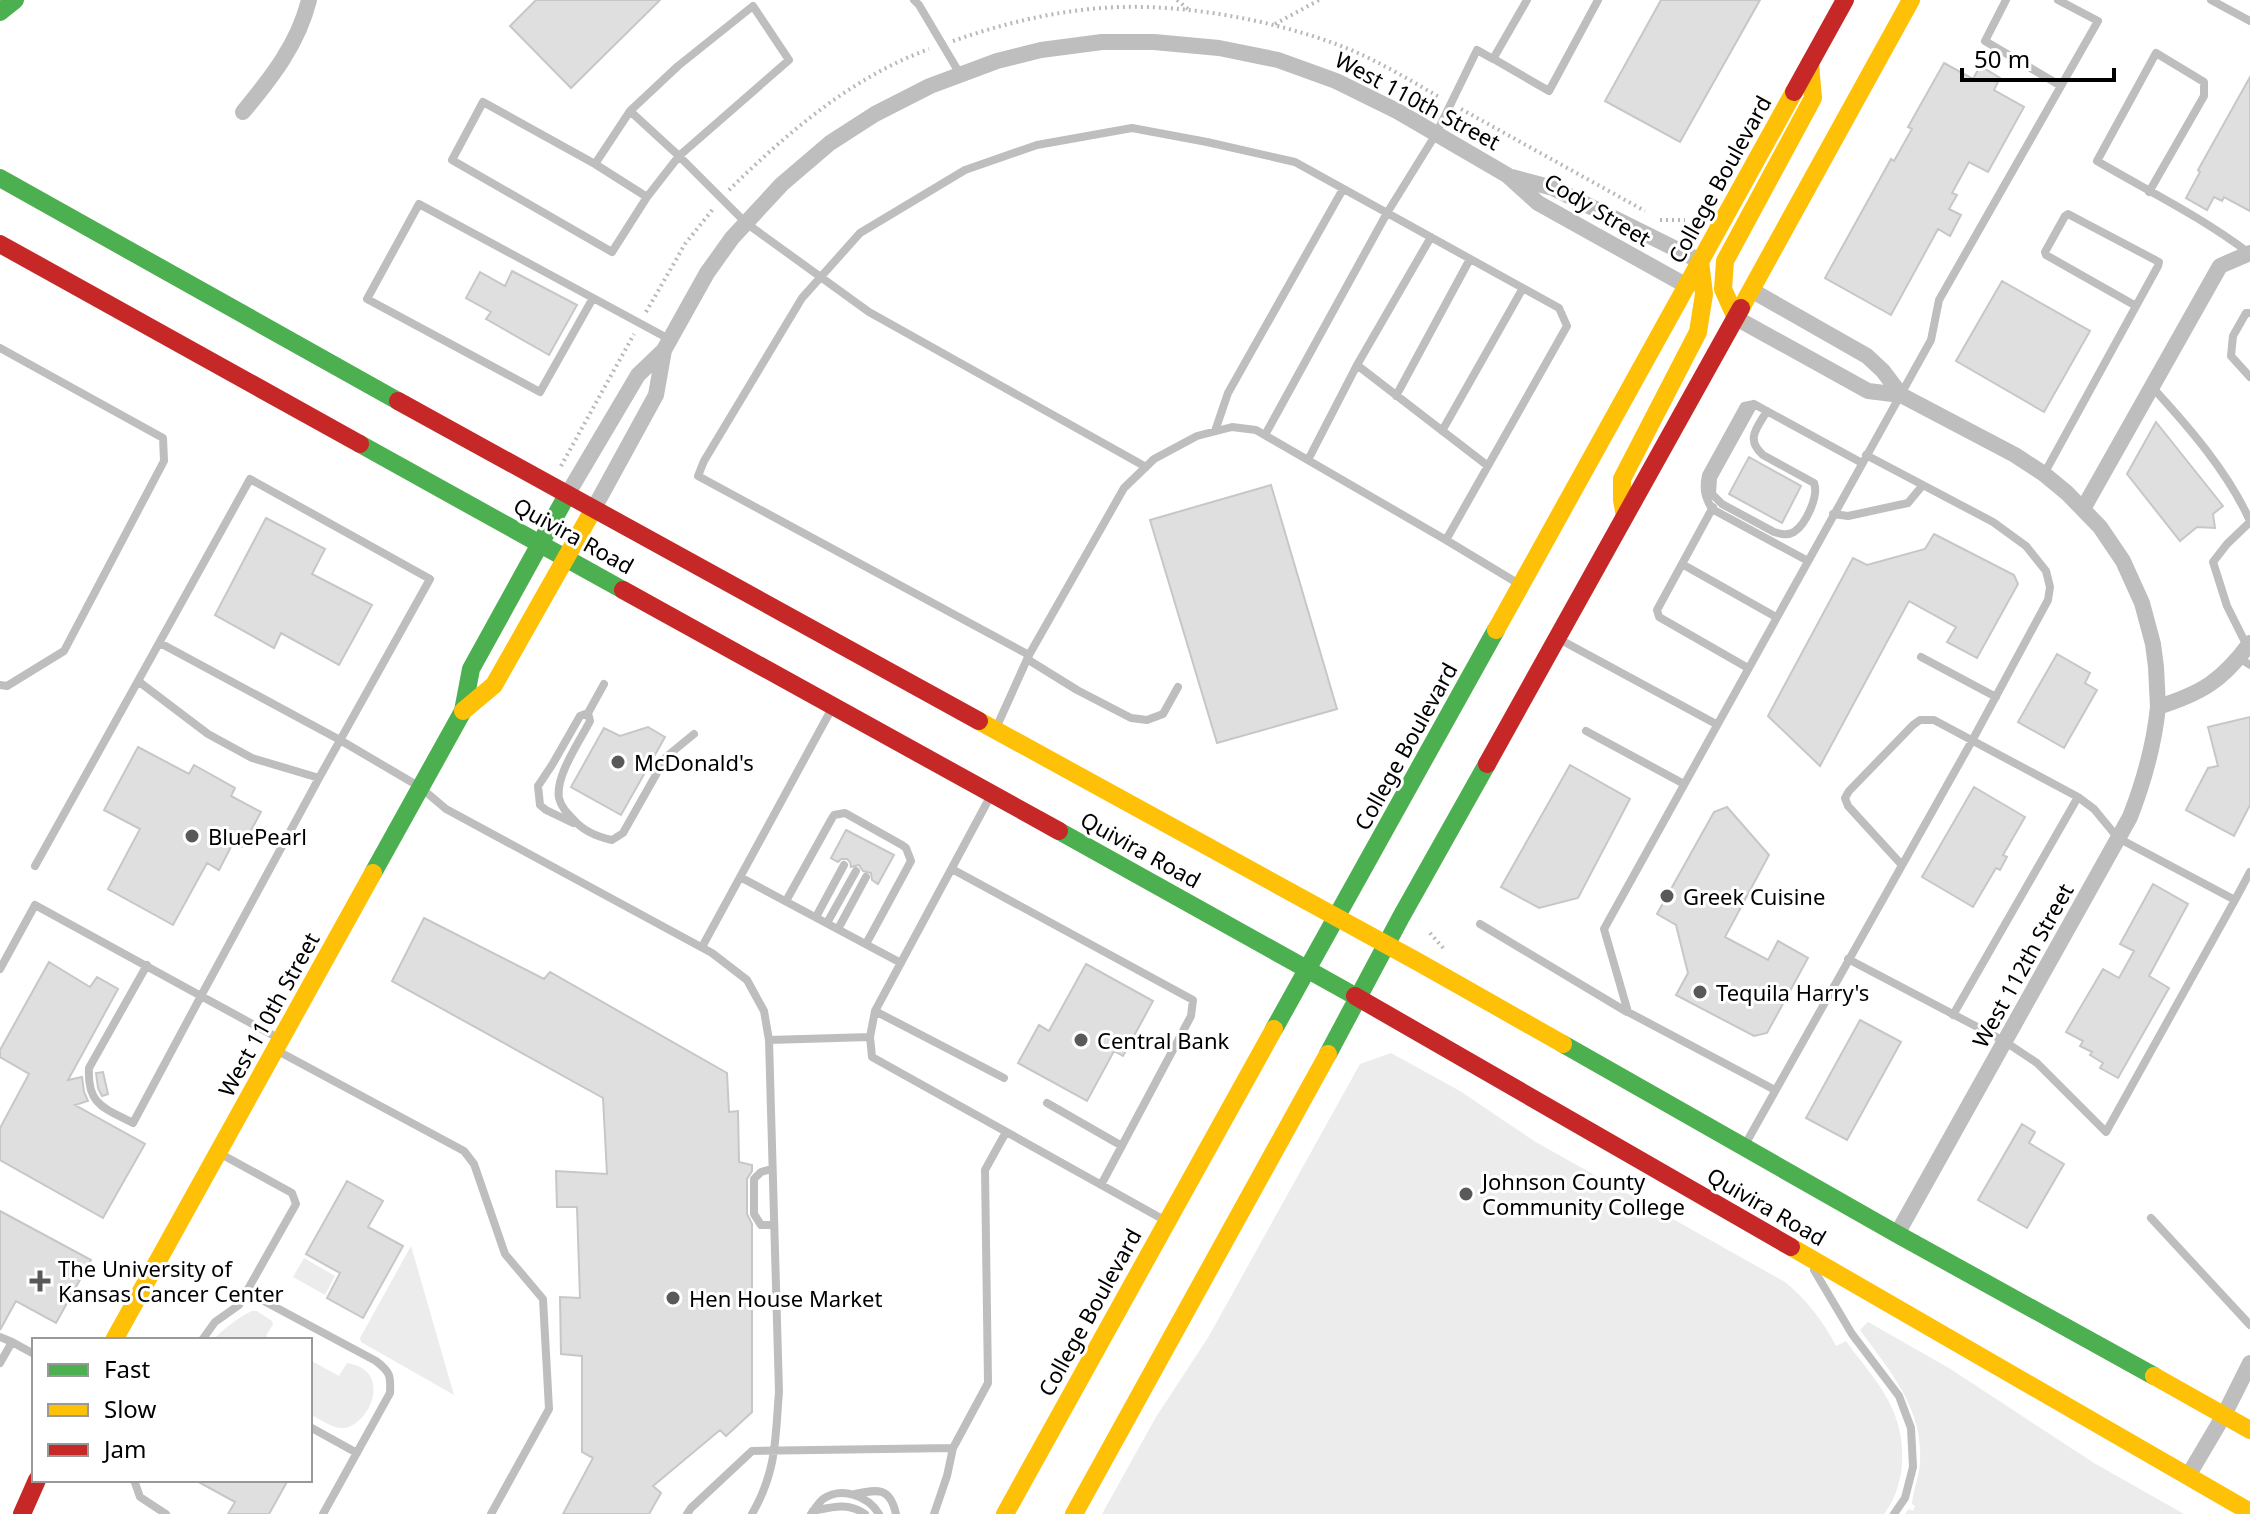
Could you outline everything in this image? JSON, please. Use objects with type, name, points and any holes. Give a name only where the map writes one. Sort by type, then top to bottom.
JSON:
[{"type":"main road","points":[[0,12],[15,0]]},
{"type":"main road","name":"College Boulevard","points":[[1005,1514],[1845,0]]},
{"type":"main road","points":[[1074,1514],[1911,0]]},
{"type":"main road","points":[[1736,318],[1723,289],[1725,261],[1813,98],[1810,63]]},
{"type":"main road","name":"Quivira Road","points":[[0,178],[593,510],[1386,945],[2250,1430]]},
{"type":"main road","name":"Quivira Road","points":[[0,244],[1306,968],[2250,1512]]},
{"type":"main road","points":[[1625,516],[1622,479],[1698,332],[1704,294],[1700,261]]},
{"type":"main road","name":"West 110th Street","points":[[115,1338],[463,711],[471,669],[567,495]]},
{"type":"main road","name":"West 110th Street","points":[[463,711],[494,685],[593,510]]},
{"type":"main road","points":[[22,1514],[36,1482]]},
{"type":"street","points":[[243,112],[289,51],[305,18],[309,0]]},
{"type":"street","name":"West 110th Street","points":[[567,495],[638,375],[667,345],[707,273],[732,238],[782,184],[830,143],[875,114],[930,86],[997,61],[1041,50],[1102,42],[1154,42],[1219,48],[1278,60],[1336,81],[1397,111],[1507,175]]},
{"type":"street","name":"Cody Street","points":[[1507,175],[1553,188],[1700,261]]},
{"type":"street","name":"Cody Street","points":[[1507,175],[1538,203],[1687,286]]},
{"type":"street","points":[[2083,509],[2220,266],[2250,253]]},
{"type":"street","name":"West 112th Street","points":[[1751,290],[1867,356],[1901,395]]},
{"type":"street","name":"West 112th Street","points":[[1736,318],[1868,391],[1901,395],[2015,455],[2044,474],[2100,527],[2123,561],[2142,603],[2153,644],[2158,707],[2156,729],[2145,777],[2130,817],[1897,1234]]},
{"type":"street","name":"West 110th Street","points":[[593,510],[656,395],[667,345]]},
{"type":"street","points":[[2158,707],[2191,697],[2226,673],[2246,653]]},
{"type":"street","points":[[2188,1476],[2250,1363]]},
{"type":"lane","points":[[914,0],[960,75]]},
{"type":"lane","points":[[1492,58],[1527,0]]},
{"type":"lane","points":[[1265,435],[1387,213],[1436,134],[1477,50],[1549,91],[1598,0]]},
{"type":"lane","points":[[2006,0],[1985,41],[2061,86]]},
{"type":"lane","points":[[1628,1012],[1604,929],[1931,340],[1939,300],[2098,21],[2058,0]]},
{"type":"lane","points":[[2211,0],[2250,21]]},
{"type":"lane","points":[[595,164],[630,111],[678,66],[753,6],[789,60],[679,156],[647,197],[612,252],[452,160],[483,102],[595,164],[647,197]]},
{"type":"lane","points":[[2149,192],[2204,96],[2204,82],[2156,53],[2097,161],[2149,192],[2227,236],[2250,253]]},
{"type":"lane","points":[[630,111],[746,223],[869,312],[1146,467]]},
{"type":"lane","points":[[1178,687],[1163,714],[1147,720],[1131,718],[1077,690],[1028,657],[698,476],[802,298],[820,277],[860,233],[965,170],[1037,145],[1132,128],[1295,162],[1559,308],[1567,326],[1446,540]]},
{"type":"lane","points":[[1215,431],[1228,393],[1343,189]]},
{"type":"lane","points":[[593,298],[540,392],[367,299],[419,204],[640,323],[667,345]]},
{"type":"lane","points":[[2044,474],[2136,306],[2159,262],[2068,214],[2065,216],[2046,255],[2136,306]]},
{"type":"lane","points":[[1308,460],[1357,365],[1431,237]]},
{"type":"lane","points":[[1396,396],[1470,259]]},
{"type":"lane","points":[[1442,431],[1523,288]]},
{"type":"lane","points":[[2250,313],[2246,313],[2233,336],[2231,356],[2250,377]]},
{"type":"lane","points":[[0,348],[163,438],[164,461],[64,651],[7,686],[0,685]]},
{"type":"lane","points":[[1357,365],[1488,466]]},
{"type":"lane","points":[[2152,387],[2177,413],[2238,495],[2250,522],[2213,562],[2246,653]]},
{"type":"lane","points":[[1744,1147],[1996,697],[2048,600],[2050,587],[2046,571],[2026,546],[1993,522],[1754,404],[1744,406],[1706,475],[1705,496],[1808,561]]},
{"type":"lane","points":[[1715,505],[1783,535],[1797,530],[1815,499],[1817,491],[1814,483],[1756,449],[1753,442],[1755,433],[1767,411]]},
{"type":"lane","points":[[995,730],[1028,657],[1124,488],[1154,459],[1197,436],[1215,431],[1232,427],[1256,430],[1521,585]]},
{"type":"lane","points":[[35,866],[250,479],[430,579],[133,1123],[101,1107],[92,1096],[89,1068],[147,965]]},
{"type":"lane","points":[[1833,514],[1848,516],[1908,503],[1922,486]]},
{"type":"lane","points":[[1715,505],[1657,610],[1659,617],[1748,668]]},
{"type":"lane","points":[[1682,564],[1776,617]]},
{"type":"lane","points":[[1558,638],[1716,724]]},
{"type":"lane","points":[[160,643],[340,740],[420,787],[446,809],[702,947],[747,980],[764,1011],[769,1040],[779,1392],[771,1470],[752,1514]]},
{"type":"lane","points":[[1921,657],[1996,697]]},
{"type":"lane","points":[[138,681],[208,734],[252,758],[319,778]]},
{"type":"lane","points":[[604,684],[588,713],[580,716],[538,786],[540,805],[546,810],[601,838],[612,840],[623,833],[666,757],[694,734]]},
{"type":"lane","points":[[702,947],[833,706]]},
{"type":"lane","points":[[578,825],[564,810],[558,795],[564,771],[590,721],[588,713]]},
{"type":"lane","points":[[1901,864],[1848,806],[1846,795],[1920,720],[1934,720],[2078,797],[2094,809],[2118,838],[2235,900]]},
{"type":"lane","points":[[1586,731],[1684,784]]},
{"type":"lane","points":[[992,794],[875,1011],[870,1037],[872,1057],[1166,1222]]},
{"type":"lane","points":[[1953,1015],[2078,797]]},
{"type":"lane","points":[[786,901],[834,815],[845,813],[906,848],[911,861],[866,944]]},
{"type":"lane","points":[[860,837],[866,825]]},
{"type":"lane","points":[[872,843],[878,832]]},
{"type":"lane","points":[[882,849],[888,837]]},
{"type":"lane","points":[[816,917],[844,865]]},
{"type":"lane","points":[[952,869],[1193,1000],[1191,1016],[1101,1185]]},
{"type":"lane","points":[[827,923],[856,871]]},
{"type":"lane","points":[[1848,959],[2004,1041],[2037,1063],[2106,1132],[2250,872]]},
{"type":"lane","points":[[740,877],[901,963]]},
{"type":"lane","points":[[838,929],[866,877]]},
{"type":"lane","points":[[0,969],[35,905],[147,965],[278,1045],[464,1151],[474,1164],[505,1254],[543,1299],[549,1409],[491,1514]]},
{"type":"lane","points":[[1480,924],[1628,1012],[1775,1090]]},
{"type":"lane","points":[[875,1011],[1004,1078]]},
{"type":"lane","points":[[769,1040],[870,1037]]},
{"type":"lane","points":[[1047,1103],[1122,1146]]},
{"type":"lane","points":[[934,1514],[953,1448],[988,1383],[985,1170],[1006,1132]]},
{"type":"lane","points":[[203,1338],[215,1322],[239,1305],[296,1204],[292,1193],[218,1153]]},
{"type":"lane","points":[[772,1169],[761,1172],[754,1179],[754,1214],[761,1225],[774,1225]]},
{"type":"lane","points":[[2151,1218],[2250,1325]]},
{"type":"lane","points":[[1805,1256],[1852,1334],[1899,1396],[1911,1428],[1913,1467],[1905,1498],[1894,1514]]},
{"type":"lane","points":[[247,1292],[376,1361],[388,1371],[390,1393],[323,1514]]},
{"type":"lane","points":[[0,1337],[32,1353]]},
{"type":"lane","points":[[0,1363],[12,1342]]},
{"type":"lane","points":[[312,1428],[357,1453]]},
{"type":"lane","points":[[687,1514],[752,1451],[953,1448]]},
{"type":"lane","points":[[135,1482],[140,1497],[166,1514]]},
{"type":"lane","points":[[812,1513],[827,1497],[873,1490],[882,1491],[890,1497],[896,1514]]},
{"type":"lane","points":[[854,1494],[872,1504],[879,1514]]},
{"type":"lane","points":[[812,1513],[843,1505],[865,1514]]},
{"type":"path","points":[[1177,0],[1189,11]]},
{"type":"path","points":[[1274,25],[1319,0]]},
{"type":"path","points":[[560,467],[685,244],[722,198],[767,152],[813,114],[864,81],[922,52],[990,28],[1049,14],[1120,7],[1217,13],[1274,25],[1337,45],[1393,71],[1663,221],[1685,220]]},
{"type":"shaded area","name":"Johnson County Community College","points":[[1391,1053],[1460,1091],[1534,1141],[1793,1289],[1814,1311],[1836,1346],[1846,1341],[1880,1386],[1895,1415],[1902,1444],[1901,1474],[1892,1502],[1884,1514],[1102,1514],[1156,1417],[1209,1336],[1360,1064]]},
{"type":"shaded area","points":[[411,1246],[454,1395],[361,1342],[360,1338]]},
{"type":"shaded area","points":[[304,1258],[335,1276],[325,1295],[293,1277]]},
{"type":"shaded area","points":[[257,1311],[272,1321],[266,1336],[270,1338],[216,1338],[221,1332],[243,1316]]},
{"type":"shaded area","points":[[1868,1322],[1949,1368],[2094,1463],[2184,1514],[1905,1514],[1909,1509],[1913,1511],[1915,1506],[1912,1504],[1920,1466],[1916,1423],[1902,1390],[1860,1330]]},
{"type":"shaded area","points":[[312,1361],[339,1376],[347,1363],[362,1368],[370,1376],[373,1387],[368,1409],[353,1425],[344,1428],[312,1415]]},
{"type":"building","points":[[536,0],[660,0],[571,88],[510,26]]},
{"type":"building","points":[[1661,0],[1760,0],[1680,142],[1605,101]]},
{"type":"building","points":[[1944,63],[1973,79],[1980,66],[2000,78],[1994,90],[2024,107],[1988,172],[1969,162],[1952,193],[1957,195],[1949,209],[1961,215],[1950,236],[1938,229],[1891,315],[1825,278],[1891,159],[1894,161],[1912,129],[1908,127]]},
{"type":"building","points":[[2250,77],[2250,211],[2224,197],[2222,201],[2214,197],[2207,210],[2186,198],[2200,172],[2198,170]]},
{"type":"building","points":[[512,271],[577,305],[549,355],[486,319],[491,312],[466,298],[480,272],[505,286]]},
{"type":"building","points":[[2002,281],[2090,331],[2044,412],[1956,361]]},
{"type":"building","points":[[2156,422],[2223,506],[2213,514],[2215,528],[2197,527],[2180,541],[2127,474]]},
{"type":"building","points":[[1749,457],[1801,486],[1782,523],[1729,494]]},
{"type":"building","points":[[1271,485],[1337,709],[1217,743],[1150,520]]},
{"type":"building","points":[[266,518],[325,549],[312,574],[372,605],[339,665],[281,633],[274,648],[215,615]]},
{"type":"building","points":[[1934,534],[2014,575],[2018,584],[1977,658],[1947,642],[1956,627],[1909,601],[1820,766],[1768,716],[1853,558],[1867,565],[1925,549]]},
{"type":"building","points":[[2057,654],[2090,673],[2085,683],[2097,690],[2064,748],[2018,722]]},
{"type":"building","points":[[2250,717],[2250,805],[2234,836],[2186,810],[2208,768],[2218,766],[2208,727]]},
{"type":"building","name":"McDonald's","points":[[648,727],[665,737],[621,815],[571,787],[604,728],[620,736]]},
{"type":"building","name":"BluePearl","points":[[138,747],[189,774],[194,765],[235,788],[231,796],[261,812],[242,847],[233,843],[219,870],[207,863],[173,925],[108,889],[140,829],[104,810]]},
{"type":"building","points":[[1570,765],[1630,799],[1578,898],[1539,908],[1501,887]]},
{"type":"building","points":[[1974,787],[2025,817],[2003,855],[2007,857],[2000,870],[1996,868],[1973,907],[1922,877]]},
{"type":"building","points":[[1727,807],[1769,855],[1725,937],[1768,960],[1778,941],[1808,958],[1767,1033],[1754,1036],[1676,995],[1688,973],[1676,925],[1657,914],[1714,812]]},
{"type":"building","points":[[846,830],[894,855],[878,884],[872,880],[871,873],[863,871],[859,865],[851,867],[847,859],[838,862],[831,858]]},
{"type":"building","points":[[2153,884],[2188,904],[2149,976],[2169,988],[2118,1078],[2100,1068],[2103,1063],[2080,1046],[2083,1041],[2066,1032],[2103,969],[2119,978],[2134,951],[2120,944]]},
{"type":"building","points":[[424,918],[544,979],[550,972],[727,1073],[729,1112],[738,1111],[739,1162],[752,1165],[747,1179],[747,1214],[752,1224],[752,1412],[726,1436],[720,1430],[653,1486],[661,1493],[649,1514],[563,1514],[593,1458],[582,1452],[582,1356],[561,1354],[560,1297],[580,1298],[577,1207],[557,1207],[556,1171],[607,1174],[603,1098],[392,981]]},
{"type":"building","points":[[49,962],[90,987],[97,977],[118,989],[68,1080],[82,1077],[88,1101],[75,1105],[145,1144],[103,1218],[0,1160],[0,1128],[29,1074],[0,1057],[0,1050]]},
{"type":"building","name":"Central Bank","points":[[1086,964],[1153,1001],[1123,1056],[1114,1051],[1087,1101],[1018,1063],[1039,1025],[1049,1031]]},
{"type":"building","points":[[1860,1020],[1901,1042],[1847,1140],[1806,1118]]},
{"type":"building","points":[[103,1072],[108,1094],[102,1096],[96,1073]]},
{"type":"building","points":[[2022,1124],[2035,1132],[2029,1143],[2064,1164],[2027,1228],[1978,1200]]},
{"type":"building","points":[[347,1181],[383,1201],[368,1227],[403,1246],[363,1318],[327,1298],[340,1273],[306,1254]]},
{"type":"building","name":"The University of Kansas Cancer Center","points":[[0,1211],[91,1260],[56,1323],[16,1301],[0,1330]]},
{"type":"building","points":[[199,1482],[287,1482],[269,1514],[228,1514],[235,1502]]},
{"type":"traffic: fast","points":[[0,12],[15,0]]},
{"type":"traffic: fast","points":[[0,178],[398,401]]},
{"type":"traffic: fast","points":[[360,444],[623,590]]},
{"type":"traffic: fast","points":[[373,873],[463,711],[471,669],[567,495]]},
{"type":"traffic: fast","points":[[1274,1029],[1496,630]]},
{"type":"traffic: fast","points":[[1328,1054],[1487,764]]},
{"type":"traffic: fast","points":[[1059,831],[1355,996]]},
{"type":"traffic: fast","points":[[1563,1044],[2154,1376]]},
{"type":"traffic: slow","points":[[1741,308],[1911,0]]},
{"type":"traffic: slow","points":[[1736,318],[1723,289],[1725,261],[1813,98],[1810,63]]},
{"type":"traffic: slow","points":[[1496,630],[1794,92]]},
{"type":"traffic: slow","points":[[1625,516],[1622,479],[1698,332],[1704,294],[1700,261]]},
{"type":"traffic: slow","points":[[463,711],[494,685],[593,510]]},
{"type":"traffic: slow","points":[[979,721],[1563,1044]]},
{"type":"traffic: slow","points":[[115,1338],[373,873]]},
{"type":"traffic: slow","points":[[1005,1514],[1274,1029]]},
{"type":"traffic: slow","points":[[1074,1514],[1328,1054]]},
{"type":"traffic: slow","points":[[1791,1247],[2250,1512]]},
{"type":"traffic: slow","points":[[2154,1376],[2250,1430]]},
{"type":"traffic: jam","points":[[1794,92],[1845,0]]},
{"type":"traffic: jam","points":[[0,244],[360,444]]},
{"type":"traffic: jam","points":[[1487,764],[1741,308]]},
{"type":"traffic: jam","points":[[398,401],[979,721]]},
{"type":"traffic: jam","points":[[623,590],[1059,831]]},
{"type":"traffic: jam","points":[[1355,996],[1791,1247]]},
{"type":"traffic: jam","points":[[22,1514],[36,1482]]},
{"type":"place","name":"McDonald's","points":[[618,762]]},
{"type":"place","name":"BluePearl","points":[[192,836]]},
{"type":"place","name":"Greek Cuisine","points":[[1667,896]]},
{"type":"place","name":"Tequila Harry's","points":[[1700,992]]},
{"type":"place","name":"Central Bank","points":[[1081,1040]]},
{"type":"place","name":"Johnson County Community College","points":[[1466,1194]]},
{"type":"place","name":"The University of Kansas Cancer Center","points":[[40,1281]]},
{"type":"place","name":"Hen House Market","points":[[673,1298]]}]
